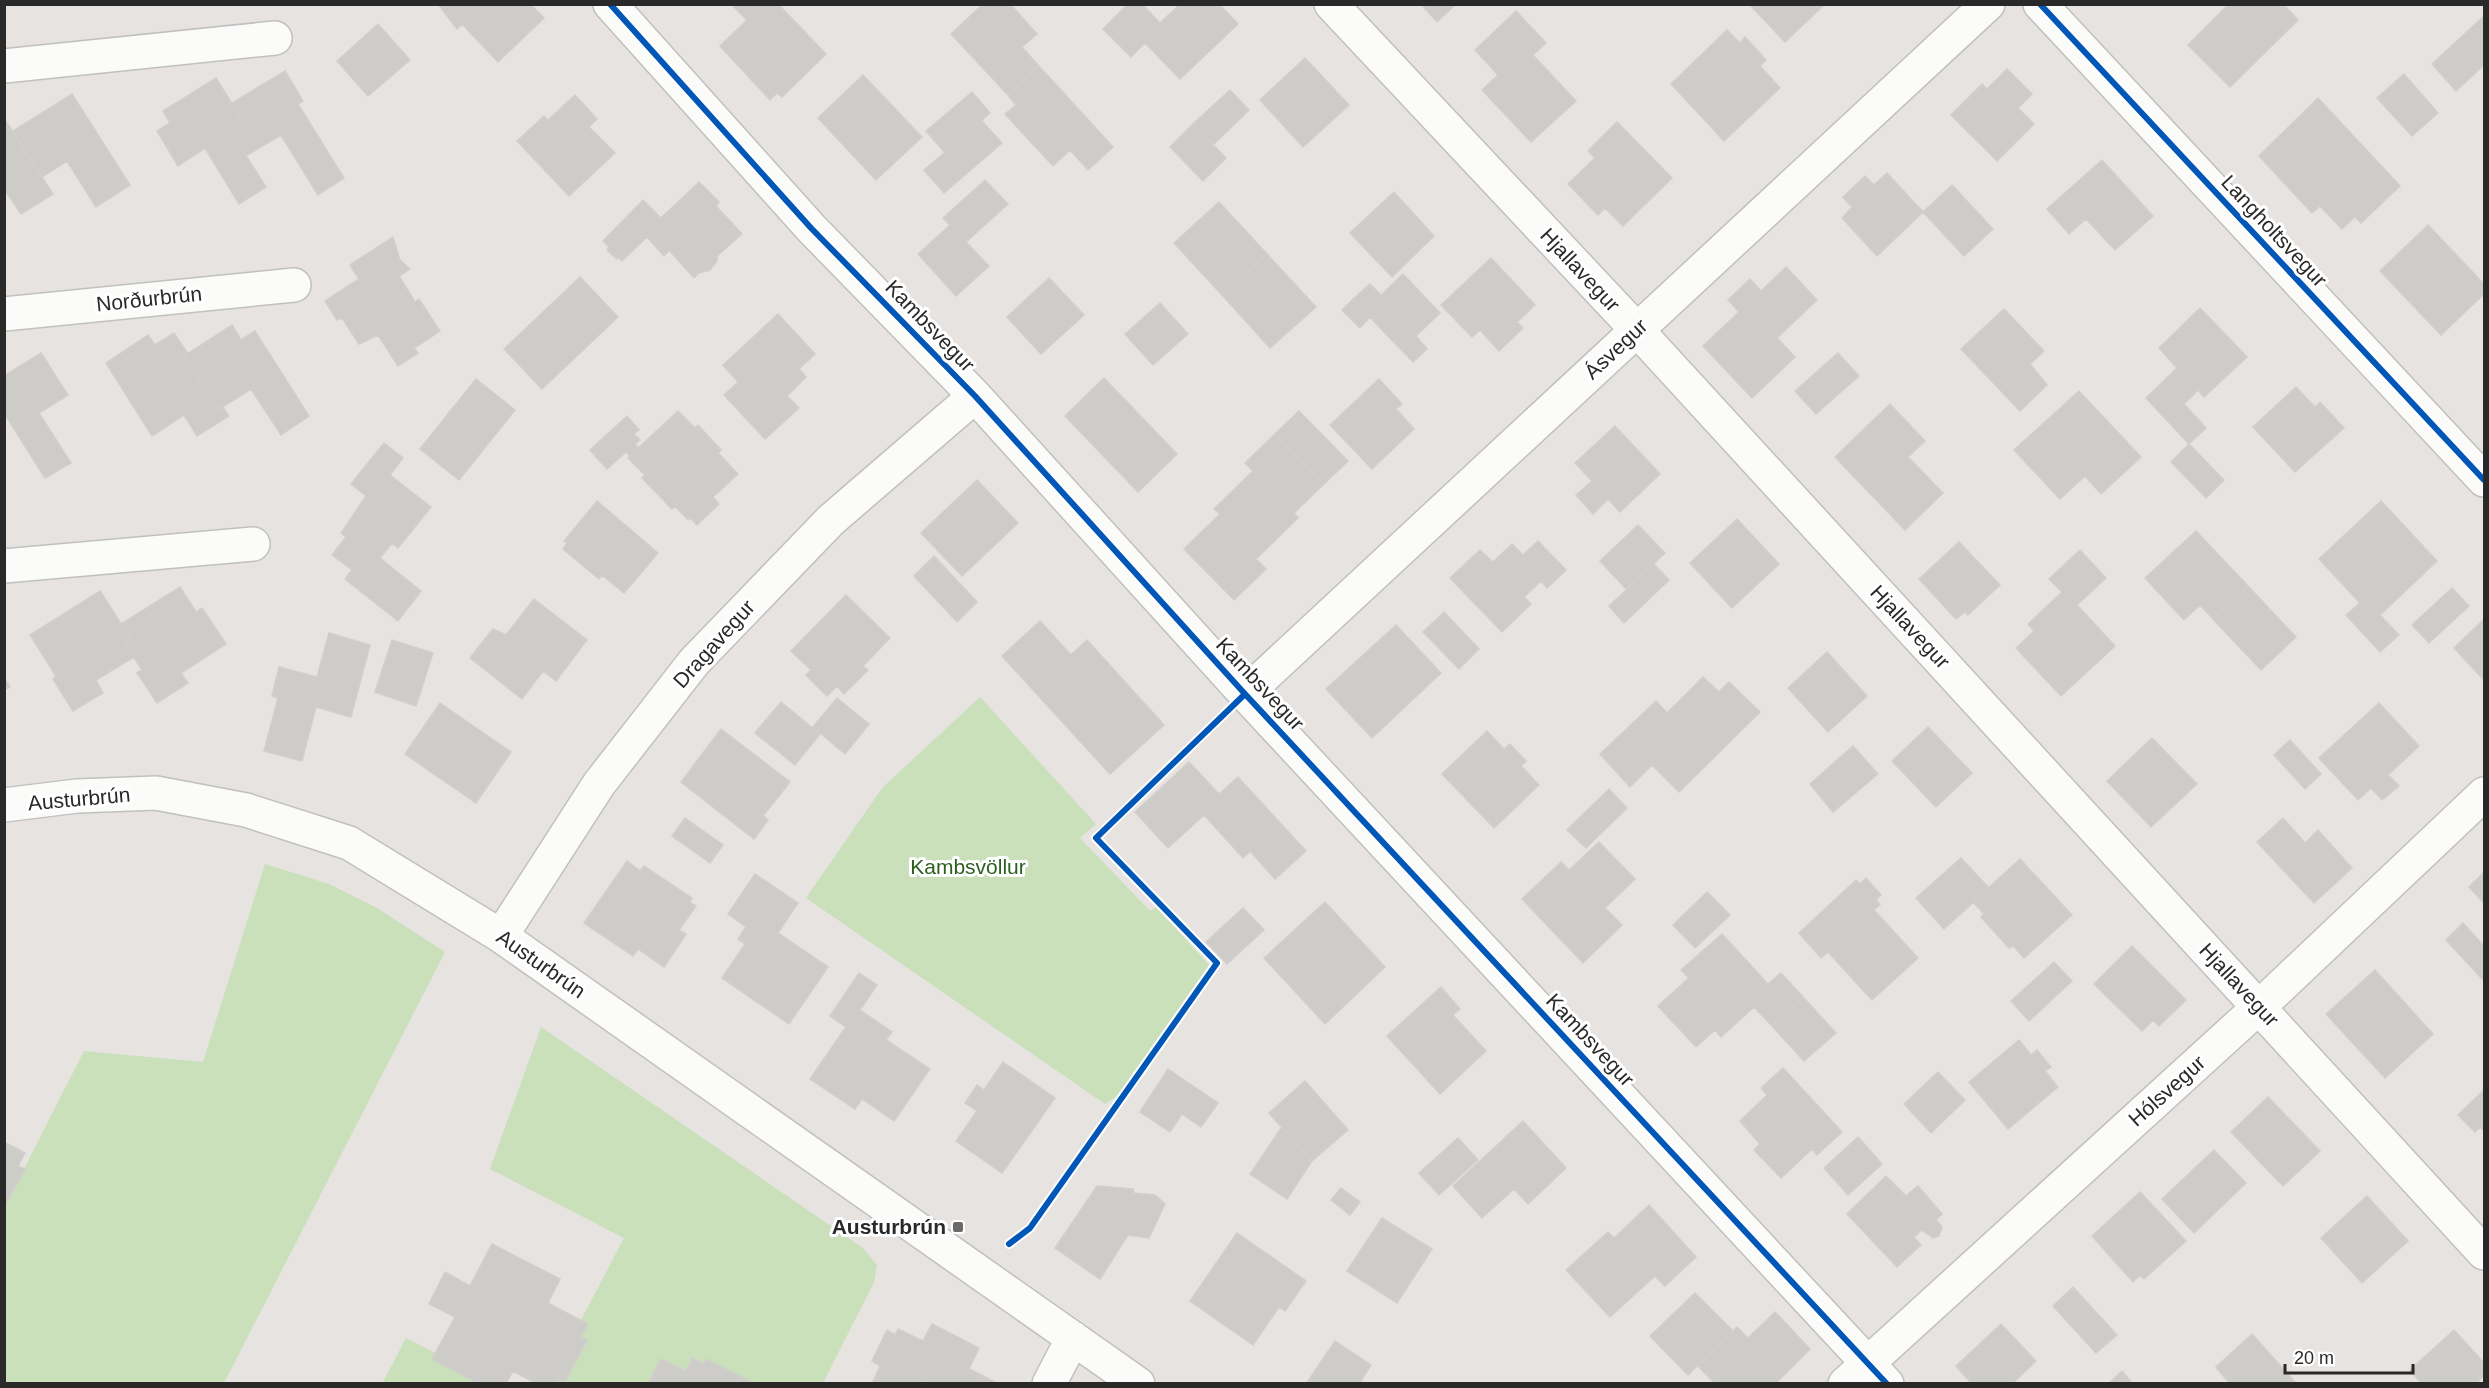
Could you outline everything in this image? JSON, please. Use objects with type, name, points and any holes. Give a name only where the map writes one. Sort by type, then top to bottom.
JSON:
[{"type":"street","name":"Kambsvegur","points":[[610,4],[811,228],[975,396],[1866,1377]]},
{"type":"street","name":"Hjallavegur","points":[[1331,4],[1637,330],[2484,1253]]},
{"type":"street","name":"Ásvegur","points":[[1245,694],[1988,4]]},
{"type":"street","name":"Langholtsvegur","points":[[2040,4],[2484,480]]},
{"type":"street","points":[[4,66],[275,38]]},
{"type":"street","name":"Norðurbrún","points":[[4,314],[294,285]]},
{"type":"street","name":"Dragavegur","points":[[501,936],[599,784],[694,662],[831,520],[975,396]]},
{"type":"street","points":[[4,566],[253,544]]},
{"type":"street","name":"Austurbrún","points":[[4,806],[77,796],[156,793],[246,810],[349,843],[501,936],[1138,1383]]},
{"type":"street","name":"Hólsvegur","points":[[1866,1377],[2484,794]]},
{"type":"street","points":[[1049,1383],[1073,1338]]},
{"type":"green space","name":"Kambsvöllur","points":[[980,697],[1096,824],[1080,838],[1150,911],[1156,907],[1209,965],[1117,1096],[1105,1104],[806,898],[882,788]]},
{"type":"green space","points":[[265,864],[329,884],[377,908],[445,952],[224,1383],[5,1383],[4,1208],[84,1051],[203,1062]]},
{"type":"green space","points":[[541,1027],[863,1248],[877,1265],[874,1282],[823,1383],[548,1383],[624,1238],[490,1169]]},
{"type":"green space","points":[[406,1338],[494,1383],[382,1384]]},
{"type":"building","points":[[438,4],[530,4],[544,18],[498,62],[462,24],[457,29]]},
{"type":"building","points":[[735,4],[778,4],[826,54],[782,97],[777,93],[770,100],[720,46],[747,20],[733,6]]},
{"type":"building","points":[[983,4],[1010,4],[1037,34],[1022,47],[1039,66],[1008,95],[951,34]]},
{"type":"building","points":[[1128,4],[1142,4],[1160,23],[1177,7],[1175,4],[1219,4],[1238,24],[1180,79],[1145,43],[1131,57],[1103,29]]},
{"type":"building","points":[[1421,4],[1456,4],[1437,22]]},
{"type":"building","points":[[1749,4],[1825,4],[1785,42]]},
{"type":"building","points":[[2229,4],[2283,4],[2298,20],[2230,87],[2188,45]]},
{"type":"building","points":[[1516,11],[1546,43],[1533,55],[1576,101],[1531,142],[1482,90],[1498,75],[1475,50]]},
{"type":"building","points":[[2484,16],[2484,65],[2456,91],[2432,64]]},
{"type":"building","points":[[378,24],[410,60],[368,96],[337,61]]},
{"type":"building","points":[[1727,30],[1740,43],[1745,37],[1766,60],[1760,66],[1780,88],[1724,141],[1671,84]]},
{"type":"building","points":[[1305,58],[1349,105],[1303,147],[1260,100]]},
{"type":"building","points":[[1039,66],[1113,147],[1088,170],[1070,150],[1053,166],[1005,114],[1016,105],[1008,95]]},
{"type":"building","points":[[2007,69],[2032,94],[2018,108],[2034,124],[1997,161],[1951,115],[1982,84],[1987,89]]},
{"type":"building","points":[[285,71],[303,101],[298,104],[344,178],[318,195],[281,135],[246,156],[227,126],[241,118],[232,103]]},
{"type":"building","points":[[2404,74],[2438,113],[2412,136],[2377,98]]},
{"type":"building","points":[[863,75],[922,137],[876,180],[818,118]]},
{"type":"building","points":[[216,78],[241,118],[227,126],[266,187],[239,204],[205,148],[178,166],[157,131],[170,123],[163,111]]},
{"type":"building","points":[[1230,90],[1249,110],[1213,145],[1193,124]]},
{"type":"building","points":[[972,92],[990,113],[945,153],[926,131]]},
{"type":"building","points":[[72,94],[130,185],[96,207],[67,161],[42,177],[13,131]]},
{"type":"building","points":[[575,95],[597,119],[589,127],[615,153],[569,196],[517,141],[544,116],[548,120]]},
{"type":"building","points":[[2318,98],[2400,186],[2361,223],[2355,217],[2342,229],[2320,206],[2312,213],[2259,156]]},
{"type":"building","points":[[4,118],[53,194],[21,214],[4,189]]},
{"type":"building","points":[[982,121],[1002,143],[944,193],[924,170]]},
{"type":"building","points":[[1617,122],[1672,178],[1623,226],[1605,208],[1598,215],[1568,184],[1595,158],[1588,151]]},
{"type":"building","points":[[1193,124],[1226,158],[1203,181],[1170,147]]},
{"type":"building","points":[[2102,160],[2153,216],[2115,250],[2086,219],[2069,234],[2047,209]]},
{"type":"building","points":[[1887,173],[1923,212],[1877,256],[1842,218],[1852,207],[1843,197],[1865,176],[1874,185]]},
{"type":"building","points":[[985,180],[1008,204],[966,242],[989,266],[956,296],[918,254],[950,225],[943,218]]},
{"type":"building","points":[[699,182],[719,202],[716,206],[742,234],[717,256],[717,261],[710,270],[699,273],[694,278],[669,250],[664,256],[647,237],[622,261],[607,250],[609,247],[603,241],[643,200],[661,218]]},
{"type":"building","points":[[1952,185],[1993,229],[1964,256],[1923,212]]},
{"type":"building","points":[[1394,192],[1434,236],[1392,277],[1350,233]]},
{"type":"building","points":[[1219,202],[1267,254],[1222,295],[1174,243]]},
{"type":"building","points":[[2428,225],[2484,284],[2484,294],[2441,335],[2380,271]]},
{"type":"building","points":[[393,237],[400,260],[410,269],[399,276],[415,302],[419,299],[440,331],[414,348],[418,353],[398,366],[378,335],[359,344],[342,318],[337,320],[325,301],[359,279],[350,265]]},
{"type":"building","points":[[1267,254],[1316,307],[1270,348],[1222,295]]},
{"type":"building","points":[[1491,258],[1535,305],[1517,322],[1523,328],[1499,351],[1480,330],[1472,337],[1441,305]]},
{"type":"building","points":[[1786,267],[1817,300],[1777,338],[1795,357],[1752,398],[1703,346],[1739,312],[1728,300],[1750,279],[1761,291]]},
{"type":"building","points":[[1403,274],[1422,294],[1383,331],[1353,299],[1370,284],[1381,295]]},
{"type":"building","points":[[580,277],[618,317],[542,389],[504,349]]},
{"type":"building","points":[[1049,278],[1084,315],[1041,354],[1007,317]]},
{"type":"building","points":[[1422,294],[1440,313],[1416,336],[1427,349],[1413,362],[1383,331]]},
{"type":"building","points":[[1353,299],[1370,317],[1360,328],[1342,310]]},
{"type":"building","points":[[1160,303],[1188,334],[1153,365],[1125,334]]},
{"type":"building","points":[[2200,308],[2247,357],[2204,397],[2198,390],[2184,404],[2206,428],[2189,444],[2146,398],[2177,368],[2159,348]]},
{"type":"building","points":[[2004,309],[2044,351],[2030,364],[2047,385],[2020,411],[1961,349]]},
{"type":"building","points":[[778,314],[815,354],[799,369],[806,377],[787,396],[799,408],[765,439],[724,395],[738,382],[723,365]]},
{"type":"building","points":[[232,325],[241,340],[255,331],[309,416],[281,435],[251,389],[218,410],[184,356]]},
{"type":"building","points":[[174,333],[188,354],[184,356],[218,410],[223,407],[229,416],[197,436],[184,415],[152,436],[106,363],[148,335],[155,345]]},
{"type":"building","points":[[41,353],[68,395],[39,413],[71,463],[45,478],[4,413],[4,376]]},
{"type":"building","points":[[1838,353],[1859,376],[1816,414],[1795,391]]},
{"type":"building","points":[[1104,378],[1177,454],[1138,492],[1065,416]]},
{"type":"building","points":[[476,379],[515,410],[459,480],[420,449]]},
{"type":"building","points":[[1379,379],[1402,404],[1396,409],[1414,429],[1372,469],[1330,425]]},
{"type":"building","points":[[2296,387],[2315,407],[2320,402],[2344,428],[2295,472],[2253,427]]},
{"type":"building","points":[[2079,391],[2141,457],[2101,494],[2085,476],[2060,499],[2014,450]]},
{"type":"building","points":[[1890,404],[1925,441],[1908,457],[1943,493],[1905,530],[1835,457]]},
{"type":"building","points":[[678,411],[695,428],[698,425],[721,450],[718,453],[738,474],[713,497],[719,504],[697,525],[690,518],[688,520],[675,506],[672,509],[642,478],[645,475],[628,458],[630,456],[626,452],[607,469],[590,450],[627,416],[639,430],[634,434],[640,440],[635,444],[638,448]]},
{"type":"building","points":[[1299,411],[1348,461],[1324,484],[1275,434]]},
{"type":"building","points":[[1615,426],[1660,474],[1620,512],[1608,499],[1593,514],[1576,495],[1592,481],[1575,463]]},
{"type":"building","points":[[1275,434],[1324,484],[1294,513],[1298,518],[1256,559],[1266,569],[1234,600],[1184,549],[1220,514],[1214,509],[1253,471],[1245,463]]},
{"type":"building","points":[[384,443],[403,458],[390,475],[431,507],[398,548],[392,543],[380,558],[421,591],[398,621],[345,579],[352,570],[332,555],[346,537],[341,533],[366,496],[351,484]]},
{"type":"building","points":[[2189,444],[2224,480],[2206,498],[2171,462]]},
{"type":"building","points":[[977,480],[1018,523],[962,576],[921,533]]},
{"type":"building","points":[[597,501],[658,553],[624,593],[602,575],[599,579],[563,549],[567,543],[564,541]]},
{"type":"building","points":[[2381,501],[2437,561],[2380,615],[2399,635],[2380,652],[2346,615],[2360,603],[2319,559]]},
{"type":"building","points":[[1737,519],[1779,564],[1732,608],[1690,563]]},
{"type":"building","points":[[1638,525],[1665,553],[1626,589],[1600,561]]},
{"type":"building","points":[[2196,531],[2248,586],[2213,619],[2200,605],[2184,620],[2145,578]]},
{"type":"building","points":[[1538,541],[1566,570],[1547,588],[1541,581],[1524,597],[1531,604],[1502,632],[1450,578],[1480,550],[1493,562],[1512,544],[1523,555]]},
{"type":"building","points":[[1959,542],[2000,585],[1968,615],[1965,612],[1956,619],[1919,579]]},
{"type":"building","points":[[2080,550],[2106,578],[2077,605],[2115,646],[2061,696],[2016,648],[2034,631],[2028,624],[2062,592],[2049,579]]},
{"type":"building","points":[[934,556],[977,602],[957,622],[914,576]]},
{"type":"building","points":[[1654,564],[1669,580],[1624,623],[1609,606]]},
{"type":"building","points":[[2248,586],[2296,637],[2261,670],[2213,619]]},
{"type":"building","points":[[180,587],[196,612],[202,608],[226,644],[181,673],[188,683],[157,703],[137,673],[142,670],[125,643],[131,639],[121,624]]},
{"type":"building","points":[[2452,588],[2469,606],[2429,643],[2412,625]]},
{"type":"building","points":[[100,591],[131,639],[125,643],[134,657],[96,680],[103,693],[73,711],[53,679],[56,676],[30,635]]},
{"type":"building","points":[[846,595],[890,638],[863,666],[868,670],[844,694],[837,686],[827,696],[806,675],[811,670],[791,651]]},
{"type":"building","points":[[534,599],[587,640],[556,681],[543,671],[522,699],[470,658],[493,629],[506,635]]},
{"type":"building","points":[[1444,612],[1479,649],[1459,669],[1423,632]]},
{"type":"building","points":[[2484,619],[2484,680],[2454,648]]},
{"type":"building","points":[[1040,621],[1071,655],[1087,640],[1164,725],[1110,774],[1002,656]]},
{"type":"building","points":[[1396,625],[1441,673],[1372,738],[1326,689]]},
{"type":"building","points":[[329,633],[370,645],[351,717],[316,707],[302,761],[264,751],[278,698],[272,696],[279,667],[317,677]]},
{"type":"building","points":[[392,640],[433,653],[416,706],[375,692]]},
{"type":"building","points":[[1827,652],[1867,696],[1828,732],[1788,688]]},
{"type":"building","points":[[1703,677],[1719,692],[1729,682],[1760,712],[1679,792],[1652,765],[1630,787],[1600,754],[1656,701],[1667,713]]},
{"type":"building","points":[[4,678],[10,687],[4,690]]},
{"type":"building","points":[[837,698],[869,724],[845,754],[813,727]]},
{"type":"building","points":[[781,702],[820,734],[795,765],[755,733]]},
{"type":"building","points":[[440,703],[511,752],[476,803],[405,754]]},
{"type":"building","points":[[2379,703],[2419,746],[2388,775],[2399,786],[2382,800],[2371,788],[2358,800],[2319,758]]},
{"type":"building","points":[[1928,727],[1972,773],[1936,807],[1892,761]]},
{"type":"building","points":[[721,729],[790,782],[763,816],[768,820],[754,839],[681,782]]},
{"type":"building","points":[[1487,731],[1504,749],[1510,744],[1526,761],[1521,766],[1539,785],[1494,828],[1442,774]]},
{"type":"building","points":[[2152,738],[2197,784],[2151,827],[2107,781]]},
{"type":"building","points":[[2290,740],[2321,774],[2305,789],[2274,755]]},
{"type":"building","points":[[1853,746],[1878,774],[1833,812],[1810,784]]},
{"type":"building","points":[[1189,762],[1219,794],[1238,777],[1306,851],[1275,879],[1250,851],[1243,858],[1204,815],[1168,848],[1135,812]]},
{"type":"building","points":[[1609,789],[1627,808],[1586,848],[1567,830]]},
{"type":"building","points":[[685,818],[723,845],[710,863],[672,836]]},
{"type":"building","points":[[2283,818],[2305,843],[2318,830],[2352,868],[2314,903],[2257,842]]},
{"type":"building","points":[[1599,842],[1635,879],[1605,908],[1622,925],[1583,963],[1522,899],[1561,862],[1569,870]]},
{"type":"building","points":[[1961,858],[1989,888],[1944,929],[1916,898]]},
{"type":"building","points":[[2020,859],[2072,915],[2024,958],[2013,946],[2009,948],[1981,917],[1984,914],[1973,902]]},
{"type":"building","points":[[627,861],[640,871],[644,866],[692,898],[690,902],[696,906],[679,930],[686,934],[664,967],[638,949],[633,956],[584,923]]},
{"type":"building","points":[[2484,872],[2484,903],[2469,887]]},
{"type":"building","points":[[755,874],[798,903],[778,933],[828,967],[789,1024],[722,978],[745,944],[738,939],[746,927],[728,914]]},
{"type":"building","points":[[1866,878],[1881,895],[1876,900],[1880,905],[1874,910],[1918,958],[1872,1000],[1828,952],[1821,958],[1799,933],[1856,880],[1860,884]]},
{"type":"building","points":[[1707,892],[1730,915],[1695,948],[1673,925]]},
{"type":"building","points":[[1325,902],[1385,967],[1325,1024],[1264,958]]},
{"type":"building","points":[[1243,908],[1264,930],[1227,964],[1206,942]]},
{"type":"building","points":[[2463,923],[2484,946],[2484,981],[2446,940]]},
{"type":"building","points":[[1722,934],[1768,984],[1781,973],[1803,997],[1772,1026],[1754,1007],[1721,1037],[1715,1030],[1696,1047],[1658,1006],[1689,978],[1681,970]]},
{"type":"building","points":[[2132,946],[2186,1000],[2159,1026],[2153,1020],[2142,1031],[2094,984]]},
{"type":"building","points":[[2054,962],[2072,981],[2029,1021],[2011,1001]]},
{"type":"building","points":[[2375,970],[2433,1034],[2385,1078],[2326,1014]]},
{"type":"building","points":[[859,973],[877,985],[860,1010],[892,1032],[886,1040],[930,1069],[894,1121],[862,1099],[855,1109],[810,1079],[846,1027],[830,1016]]},
{"type":"building","points":[[1441,987],[1460,1009],[1453,1015],[1486,1051],[1440,1094],[1387,1036]]},
{"type":"building","points":[[1803,997],[1836,1033],[1804,1061],[1772,1026]]},
{"type":"building","points":[[2019,1040],[2031,1055],[2037,1050],[2051,1067],[2045,1071],[2058,1087],[2008,1129],[1969,1082]]},
{"type":"building","points":[[1003,1062],[1055,1098],[1002,1173],[956,1141],[977,1111],[965,1103],[977,1085],[984,1090]]},
{"type":"building","points":[[1783,1068],[1842,1132],[1817,1155],[1812,1149],[1781,1178],[1754,1150],[1760,1144],[1740,1121],[1767,1095],[1761,1088]]},
{"type":"building","points":[[1168,1069],[1218,1103],[1201,1127],[1182,1114],[1170,1132],[1140,1112]]},
{"type":"building","points":[[1938,1072],[1965,1100],[1931,1133],[1904,1104]]},
{"type":"building","points":[[1305,1081],[1348,1130],[1312,1161],[1269,1113]]},
{"type":"building","points":[[2484,1090],[2484,1131],[2480,1127],[2475,1132],[2458,1115]]},
{"type":"building","points":[[2268,1097],[2320,1151],[2283,1186],[2231,1132]]},
{"type":"building","points":[[1523,1121],[1566,1168],[1528,1204],[1514,1189],[1482,1218],[1453,1186]]},
{"type":"building","points":[[1282,1127],[1312,1161],[1287,1199],[1250,1174]]},
{"type":"building","points":[[1858,1137],[1882,1164],[1848,1195],[1824,1168]]},
{"type":"building","points":[[1458,1138],[1478,1160],[1439,1195],[1419,1173]]},
{"type":"building","points":[[4,1142],[25,1153],[18,1166],[25,1169],[4,1207]]},
{"type":"building","points":[[2214,1150],[2246,1183],[2194,1233],[2162,1199]]},
{"type":"building","points":[[1886,1176],[1906,1196],[1918,1186],[1942,1214],[1936,1220],[1942,1227],[1939,1236],[1933,1238],[1922,1230],[1914,1237],[1921,1245],[1897,1267],[1847,1214]]},
{"type":"building","points":[[1097,1186],[1133,1189],[1134,1193],[1155,1195],[1165,1204],[1149,1238],[1128,1235],[1100,1279],[1055,1248]]},
{"type":"building","points":[[1341,1188],[1360,1202],[1350,1215],[1331,1200]]},
{"type":"building","points":[[2140,1192],[2186,1241],[2144,1279],[2140,1275],[2133,1282],[2092,1236]]},
{"type":"building","points":[[2367,1196],[2408,1241],[2362,1283],[2321,1238]]},
{"type":"building","points":[[1649,1205],[1696,1257],[1665,1286],[1655,1276],[1610,1317],[1566,1270],[1608,1232],[1614,1238]]},
{"type":"building","points":[[1382,1218],[1432,1249],[1397,1303],[1347,1271]]},
{"type":"building","points":[[1237,1233],[1306,1281],[1285,1311],[1279,1307],[1253,1345],[1190,1301]]},
{"type":"building","points":[[492,1244],[560,1279],[548,1303],[588,1324],[581,1337],[587,1340],[565,1382],[559,1379],[557,1384],[537,1384],[513,1371],[506,1384],[479,1384],[432,1359],[455,1317],[429,1304],[445,1272],[470,1286]]},
{"type":"building","points":[[2073,1287],[2117,1335],[2096,1353],[2053,1306]]},
{"type":"building","points":[[1695,1293],[1733,1331],[1688,1375],[1650,1336]]},
{"type":"building","points":[[1775,1312],[1810,1349],[1775,1384],[1715,1384],[1697,1365],[1737,1327],[1748,1338]]},
{"type":"building","points":[[932,1324],[979,1348],[969,1369],[999,1384],[926,1384],[922,1381],[921,1384],[872,1384],[880,1366],[872,1361],[887,1330],[895,1335],[898,1329],[923,1341]]},
{"type":"building","points":[[2001,1324],[2036,1361],[2012,1384],[1972,1384],[1956,1366]]},
{"type":"building","points":[[2454,1330],[2484,1363],[2484,1375],[2476,1384],[2422,1384],[2410,1370]]},
{"type":"building","points":[[2252,1334],[2297,1384],[2230,1384],[2216,1367]]},
{"type":"building","points":[[1335,1341],[1371,1365],[1361,1381],[1364,1384],[1306,1384]]},
{"type":"building","points":[[692,1358],[704,1364],[706,1359],[754,1383],[648,1384],[661,1359],[686,1371]]},
{"type":"building","points":[[2122,1371],[2133,1384],[2108,1384]]},
{"type":"cycle path","points":[[610,4],[811,228],[975,396],[1245,694],[1887,1384]]},
{"type":"cycle path","points":[[2040,4],[2484,480]]},
{"type":"cycle path","points":[[1009,1244],[1030,1228],[1217,963],[1096,838],[1245,694]]},
{"type":"place","name":"Austurbrún","points":[[958,1227]]}]
